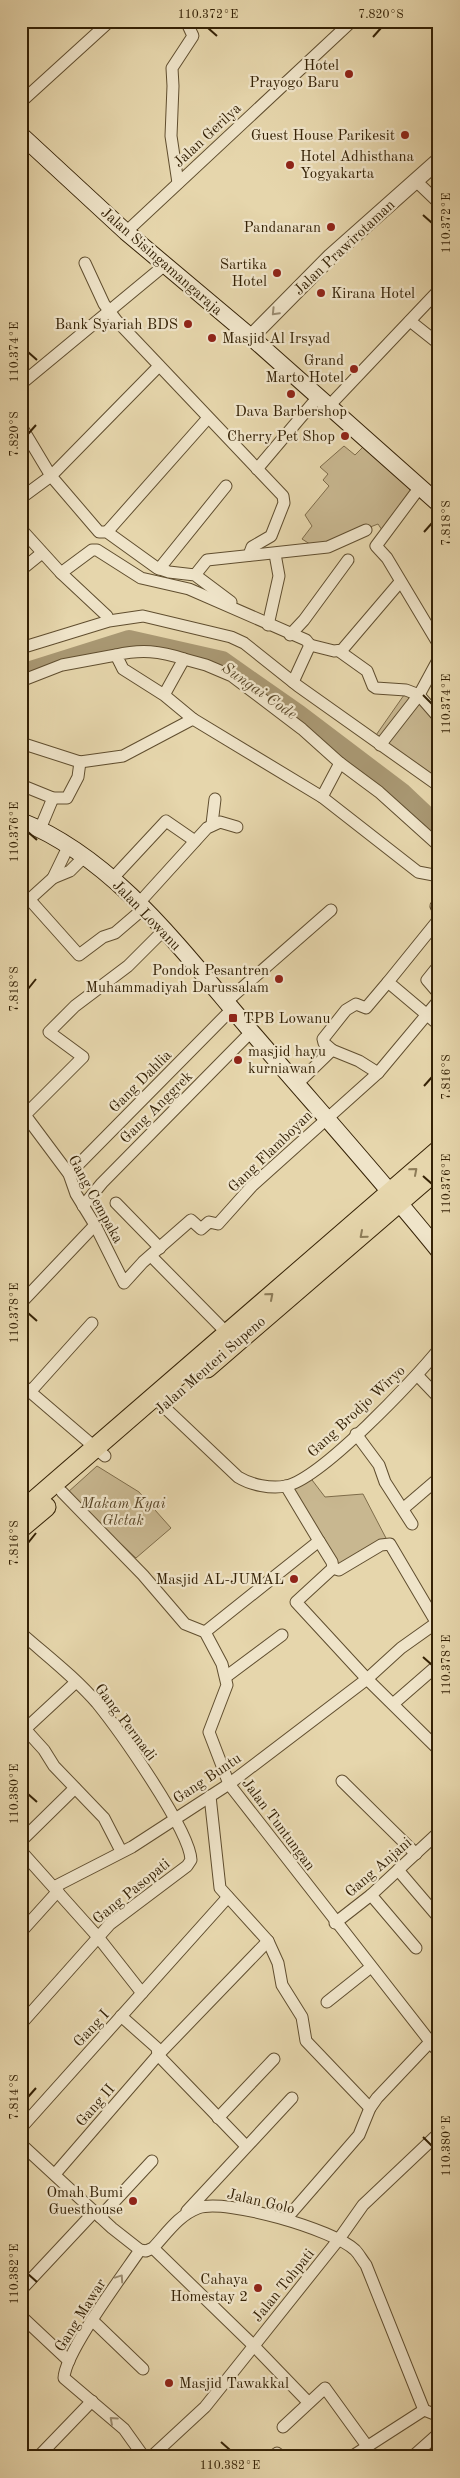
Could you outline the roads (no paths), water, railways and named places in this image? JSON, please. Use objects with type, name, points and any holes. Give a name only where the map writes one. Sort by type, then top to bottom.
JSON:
[{"type":"main road","name":"Jalan Sisingamangaraja","points":[[21,135],[126,232],[251,337],[439,504]]},
{"type":"main road","name":"Jalan Lowanu","points":[[21,821],[69,844],[112,879],[164,930],[395,1197],[439,1251]]},
{"type":"main road","points":[[395,1197],[439,1150]]},
{"type":"main road","points":[[395,1197],[439,1168]]},
{"type":"main road","name":"Jalan Menteri Supeno","points":[[21,1528],[62,1492],[100,1452],[227,1333],[395,1197]]},
{"type":"main road","name":"Jalan Menteri Supeno","points":[[21,1512],[163,1406],[395,1197]]},
{"type":"street","points":[[21,102],[110,21]]},
{"type":"street","points":[[178,182],[172,136],[172,68],[193,36],[186,21]]},
{"type":"street","name":"Jalan Gerilya","points":[[126,232],[352,21]]},
{"type":"street","name":"Jalan Prawirotaman","points":[[251,337],[331,256],[439,160]]},
{"type":"street","points":[[416,180],[439,203]]},
{"type":"street","points":[[85,263],[110,312],[284,500],[272,536],[252,547],[250,555]]},
{"type":"street","points":[[21,384],[166,264]]},
{"type":"street","points":[[257,469],[323,402],[410,321],[439,290]]},
{"type":"street","points":[[410,321],[439,344]]},
{"type":"street","points":[[21,498],[51,476],[159,366]]},
{"type":"street","points":[[107,532],[208,418]]},
{"type":"street","points":[[21,426],[51,476],[99,532],[107,532],[159,569],[195,575],[229,599],[237,609]]},
{"type":"street","points":[[159,569],[226,486]]},
{"type":"street","points":[[420,487],[376,546],[387,558],[439,645]]},
{"type":"street","points":[[21,529],[61,573],[106,616]]},
{"type":"street","points":[[195,575],[207,560],[328,547],[366,530]]},
{"type":"street","points":[[61,573],[92,550],[98,550],[141,578],[189,588],[290,635],[306,640],[310,645],[339,651],[367,671],[372,686],[376,688],[406,690],[419,695],[439,718]]},
{"type":"street","points":[[21,570],[42,553]]},
{"type":"street","points":[[268,625],[279,576],[275,554]]},
{"type":"street","points":[[290,635],[304,620],[348,560]]},
{"type":"street","points":[[339,651],[348,645],[400,582]]},
{"type":"street","points":[[21,648],[109,620],[143,616],[231,637],[244,643],[293,682],[380,746],[439,786]]},
{"type":"street","points":[[293,682],[310,645]]},
{"type":"street","points":[[21,681],[62,665],[134,650],[149,650],[206,665],[232,676],[302,729],[340,763],[379,792],[439,846]]},
{"type":"street","points":[[116,655],[123,669],[164,695],[193,719],[322,797],[418,872],[439,876]]},
{"type":"street","points":[[380,746],[419,695],[439,658]]},
{"type":"street","points":[[164,695],[184,659]]},
{"type":"street","points":[[21,743],[80,762],[123,756],[193,719]]},
{"type":"street","points":[[21,785],[53,798],[64,799],[70,794],[78,777],[80,762]]},
{"type":"street","points":[[322,797],[340,763]]},
{"type":"street","points":[[40,829],[53,798]]},
{"type":"street","points":[[84,856],[70,871],[53,878],[25,903],[79,955],[103,937],[115,933],[140,907],[195,841],[212,824],[215,802]]},
{"type":"street","points":[[112,879],[166,821],[195,841]]},
{"type":"street","points":[[212,824],[227,823],[237,827]]},
{"type":"street","points":[[53,878],[69,844]]},
{"type":"street","name":"Gang Dahlia","points":[[69,1174],[229,1006],[331,910]]},
{"type":"street","points":[[378,1073],[359,1061],[332,1050],[324,1043],[323,1039],[346,1010],[356,1004],[366,1008],[439,920]]},
{"type":"street","name":"Gang Cempaka","points":[[124,1283],[95,1225],[83,1206],[69,1174],[23,1117],[84,1057],[49,1032],[75,1006],[128,966],[164,930]]},
{"type":"street","points":[[439,965],[427,980],[439,994]]},
{"type":"street","points":[[388,982],[428,1014],[439,1026]]},
{"type":"street","points":[[326,1118],[378,1073],[439,1000]]},
{"type":"street","name":"Gang Anggrek","points":[[83,1206],[102,1183],[252,1032]]},
{"type":"street","points":[[297,1084],[332,1050]]},
{"type":"street","name":"Gang Flamboyan","points":[[124,1283],[191,1220],[200,1228],[209,1222],[218,1224],[252,1186],[326,1118]]},
{"type":"street","points":[[116,1203],[155,1252],[227,1333]]},
{"type":"street","points":[[21,1303],[95,1225]]},
{"type":"street","points":[[92,1323],[26,1388],[100,1452]]},
{"type":"street","name":"Gang Brodjo Wiryo","points":[[286,1486],[319,1467],[356,1434],[418,1376],[439,1349]]},
{"type":"street","points":[[418,1376],[439,1398]]},
{"type":"street","points":[[163,1406],[238,1477],[252,1484],[286,1486],[332,1562],[333,1568]]},
{"type":"street","points":[[356,1434],[379,1465],[385,1482],[404,1508],[412,1524]]},
{"type":"street","points":[[404,1508],[439,1478]]},
{"type":"street","points":[[62,1492],[143,1575],[185,1624],[205,1632],[227,1676],[282,1635]]},
{"type":"street","points":[[205,1632],[319,1541]]},
{"type":"street","points":[[333,1568],[339,1570],[381,1545],[390,1544],[437,1621]]},
{"type":"street","points":[[333,1568],[296,1602],[367,1679],[439,1750]]},
{"type":"street","name":"Gang Buntu","points":[[56,1889],[156,1832],[229,1784],[367,1679],[401,1648],[437,1621]]},
{"type":"street","name":"Gang Permadi","points":[[21,1633],[76,1682],[97,1704],[175,1818]]},
{"type":"street","points":[[393,1704],[439,1664]]},
{"type":"street","name":"Jalan Tuntungan","points":[[227,1676],[228,1686],[209,1732],[229,1784],[335,1923],[439,2052]]},
{"type":"street","points":[[76,1682],[23,1731],[44,1750],[54,1766],[104,1818],[121,1852]]},
{"type":"street","points":[[342,1781],[416,1854]]},
{"type":"street","points":[[21,1841],[75,1788]]},
{"type":"street","points":[[210,1796],[220,1888],[268,1940],[278,1963],[282,1985],[302,2018],[306,2041],[370,2108]]},
{"type":"street","name":"Gang Pasopati","points":[[21,2024],[110,1924],[187,1866],[191,1860],[189,1848],[175,1818]]},
{"type":"street","name":"Gang Anjani","points":[[335,1923],[371,1895],[439,1832]]},
{"type":"street","points":[[21,1851],[98,1937],[142,1993]]},
{"type":"street","points":[[398,1870],[439,1918]]},
{"type":"street","points":[[21,1932],[56,1889]]},
{"type":"street","points":[[371,1895],[416,1948]]},
{"type":"street","points":[[121,2016],[228,1897]]},
{"type":"street","name":"Gang II","points":[[55,2174],[158,2055],[268,1940]]},
{"type":"street","points":[[327,2002],[371,1967]]},
{"type":"street","name":"Gang I","points":[[21,2128],[121,2016],[158,2048],[158,2055],[246,2146]]},
{"type":"street","points":[[286,2219],[359,2135],[370,2108],[431,2041]]},
{"type":"street","points":[[218,2118],[274,2059]]},
{"type":"street","points":[[182,2216],[292,2098]]},
{"type":"street","name":"Jalan Tohpati","points":[[151,2457],[205,2407],[339,2240],[363,2205],[439,2133]]},
{"type":"street","points":[[21,2144],[97,2214],[140,2250],[146,2251],[153,2248],[253,2345],[308,2402]]},
{"type":"street","points":[[21,2290],[152,2161]]},
{"type":"street","name":"Jalan Golo","points":[[153,2248],[182,2216],[200,2207],[232,2206],[286,2219],[339,2240],[355,2250],[366,2265],[424,2410]]},
{"type":"street","name":"Gang Mawar","points":[[140,2250],[92,2320],[69,2361],[64,2378],[124,2429],[144,2457]]},
{"type":"street","points":[[21,2333],[25,2320],[69,2361]]},
{"type":"street","points":[[92,2320],[143,2369]]},
{"type":"street","points":[[283,2427],[325,2388],[367,2446]]},
{"type":"street","points":[[38,2457],[92,2401]]},
{"type":"street","points":[[351,2457],[424,2410],[439,2416]]},
{"type":"street","points":[[412,2457],[439,2433]]},
{"type":"waterway","name":"Sungai Code","points":[[21,674],[129,640],[222,661],[299,715],[402,793],[439,828]]},
{"type":"place","name":"Hotel Prayogo Baru","points":[[349,74]]},
{"type":"place","name":"Guest House Parikesit","points":[[405,135]]},
{"type":"place","name":"Hotel Adhisthana Yogyakarta","points":[[290,165]]},
{"type":"place","name":"Pandanaran","points":[[331,227]]},
{"type":"place","name":"Sartika Hotel","points":[[277,273]]},
{"type":"place","name":"Kirana Hotel","points":[[321,293]]},
{"type":"place","name":"Bank Syariah BDS","points":[[188,324]]},
{"type":"place","name":"Masjid Al Irsyad","points":[[212,338]]},
{"type":"place","name":"Grand Marto Hotel","points":[[354,369]]},
{"type":"place","name":"Dava Barbershop","points":[[291,394]]},
{"type":"place","name":"Cherry Pet Shop","points":[[345,436]]},
{"type":"place","name":"Pondok Pesantren Muhammadiyah Darussalam","points":[[279,979]]},
{"type":"place","name":"TPB Lowanu","points":[[233,1018]]},
{"type":"place","name":"masjid hayu kurniawan","points":[[238,1060]]},
{"type":"place","name":"Masjid AL-JUMAL","points":[[294,1579]]},
{"type":"place","name":"Omah Bumi Guesthouse","points":[[133,2201]]},
{"type":"place","name":"Cahaya Homestay 2","points":[[258,2288]]},
{"type":"place","name":"Masjid Tawakkal","points":[[169,2383]]},
{"type":"park label","name":"Makam Kyai Gletak","points":[[123,1512]]}]
